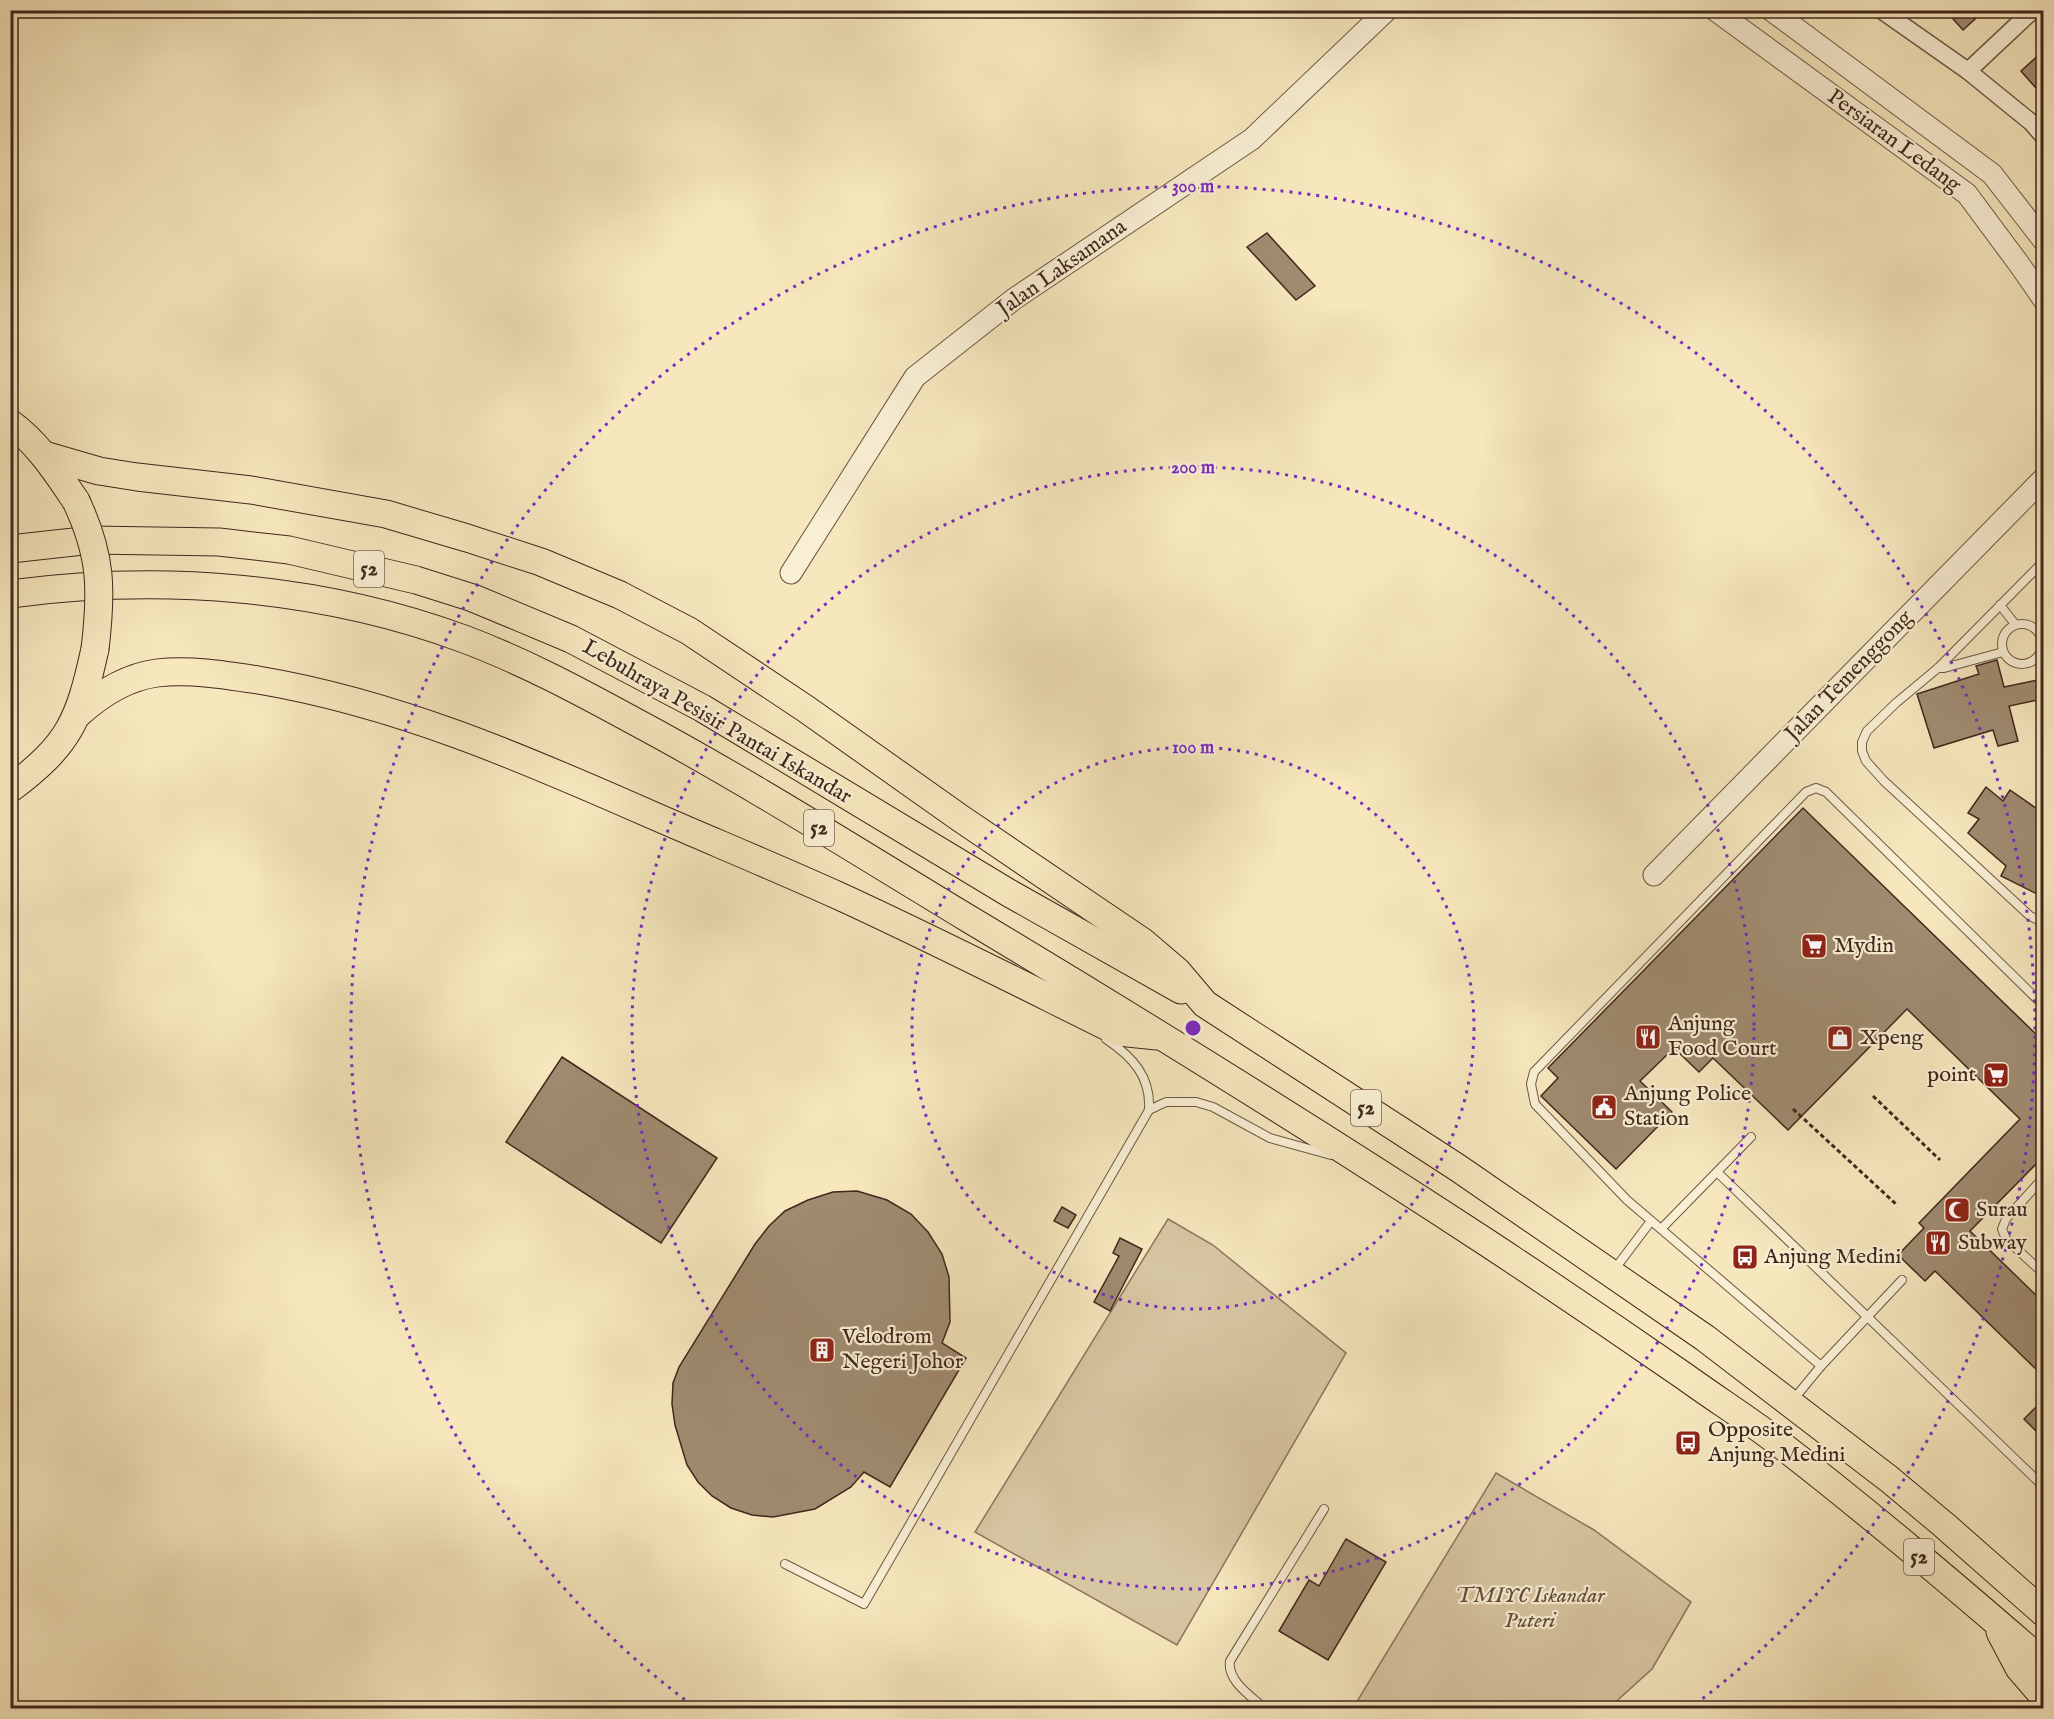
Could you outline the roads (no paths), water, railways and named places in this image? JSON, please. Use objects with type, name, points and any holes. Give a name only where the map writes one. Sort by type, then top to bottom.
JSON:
[{"type":"highway","points":[[10,423],[44,455],[76,501],[88,527],[99,573],[95,649],[78,714],[64,740],[45,761],[10,789]]},
{"type":"highway","points":[[44,455],[99,471],[251,490],[386,514],[541,562],[620,596],[689,631],[1143,942],[1177,971],[1205,1004]]},
{"type":"highway","name":"Lebuhraya Pesisir Pantai Iskandar","points":[[10,549],[92,540],[219,542],[288,550],[416,580],[473,598],[571,639],[702,708],[1009,892],[1205,1004]]},
{"type":"highway","name":"Lebuhraya Pesisir Pantai Iskandar","points":[[10,594],[65,587],[136,584],[210,586],[338,605],[397,618],[462,639],[521,663],[577,690],[689,750],[1166,1037]]},
{"type":"highway","points":[[78,714],[112,688],[155,673],[186,672],[290,686],[391,712],[498,749],[841,897],[1118,1032],[1166,1037]]},
{"type":"highway","name":"52","points":[[1205,1004],[1458,1168],[1705,1338],[1791,1402],[1944,1525],[2043,1613]]},
{"type":"highway","name":"52","points":[[1166,1037],[1589,1311],[1766,1433],[1843,1494],[2043,1662]]},
{"type":"highway","points":[[1995,1570],[2022,1579],[2043,1592]]},
{"type":"highway","points":[[1995,1620],[2019,1668],[2043,1697]]},
{"type":"street","name":"Jalan Laksamana","points":[[791,573],[915,377],[1014,299],[1252,139],[1387,10]]},
{"type":"street","name":"Persiaran Ledang","points":[[1715,10],[1967,194],[2043,300]]},
{"type":"street","name":"Persiaran Ledang","points":[[1771,10],[1992,174],[2043,241]]},
{"type":"street","points":[[1881,10],[1968,71],[2032,123],[2043,137]]},
{"type":"street","points":[[1968,71],[2033,10]]},
{"type":"street","name":"Jalan Temenggong","points":[[1654,874],[2043,478]]},
{"type":"lane","points":[[2043,561],[1938,668],[1867,731],[1862,742],[1862,751],[1866,761],[1906,803],[2030,916],[2043,923]]},
{"type":"lane","points":[[2000,605],[2015,624]]},
{"type":"lane","points":[[2022,623],[2035,627],[2043,639],[2041,652],[2032,662],[2026,664],[2013,662],[2003,652],[2005,633],[2015,624],[2022,623]]},
{"type":"lane","points":[[1938,668],[2003,652]]},
{"type":"lane","points":[[1821,1366],[1627,1200],[1535,1104],[1531,1084],[1534,1072],[1811,789],[1821,789],[1826,792],[2043,1006]]},
{"type":"lane","points":[[1069,1008],[1081,1023],[1089,1028]]},
{"type":"lane","points":[[785,1564],[864,1604],[1149,1110],[1150,1094],[1146,1082],[1130,1059],[1097,1034]]},
{"type":"lane","points":[[1149,1110],[1166,1102],[1196,1102],[1213,1107],[1269,1138],[1364,1164]]},
{"type":"lane","points":[[1661,1229],[1752,1137]]},
{"type":"lane","points":[[1717,1172],[2043,1487]]},
{"type":"lane","points":[[2043,1177],[2006,1219],[2002,1229],[2006,1239],[2043,1274]]},
{"type":"lane","points":[[1612,1273],[1651,1221]]},
{"type":"lane","points":[[1791,1402],[1821,1366],[1902,1280]]},
{"type":"lane","points":[[1263,1708],[1234,1679],[1230,1671],[1230,1661],[1324,1509]]},
{"type":"place","name":"Mydin","points":[[1814,946]]},
{"type":"place","name":"Anjung Food Court","points":[[1648,1037]]},
{"type":"place","name":"Xpeng","points":[[1840,1038]]},
{"type":"place","name":"point","points":[[1996,1075]]},
{"type":"place","name":"Anjung Police Station","points":[[1604,1107]]},
{"type":"place","name":"Surau","points":[[1957,1210]]},
{"type":"place","name":"Subway","points":[[1938,1243]]},
{"type":"place","name":"Anjung Medini","points":[[1745,1257]]},
{"type":"place","name":"Velodrom Negeri Johor","points":[[822,1350]]},
{"type":"place","name":"Opposite Anjung Medini","points":[[1688,1443]]},
{"type":"park label","name":"TMIYC Iskandar Puteri","points":[[1530,1608]]}]
